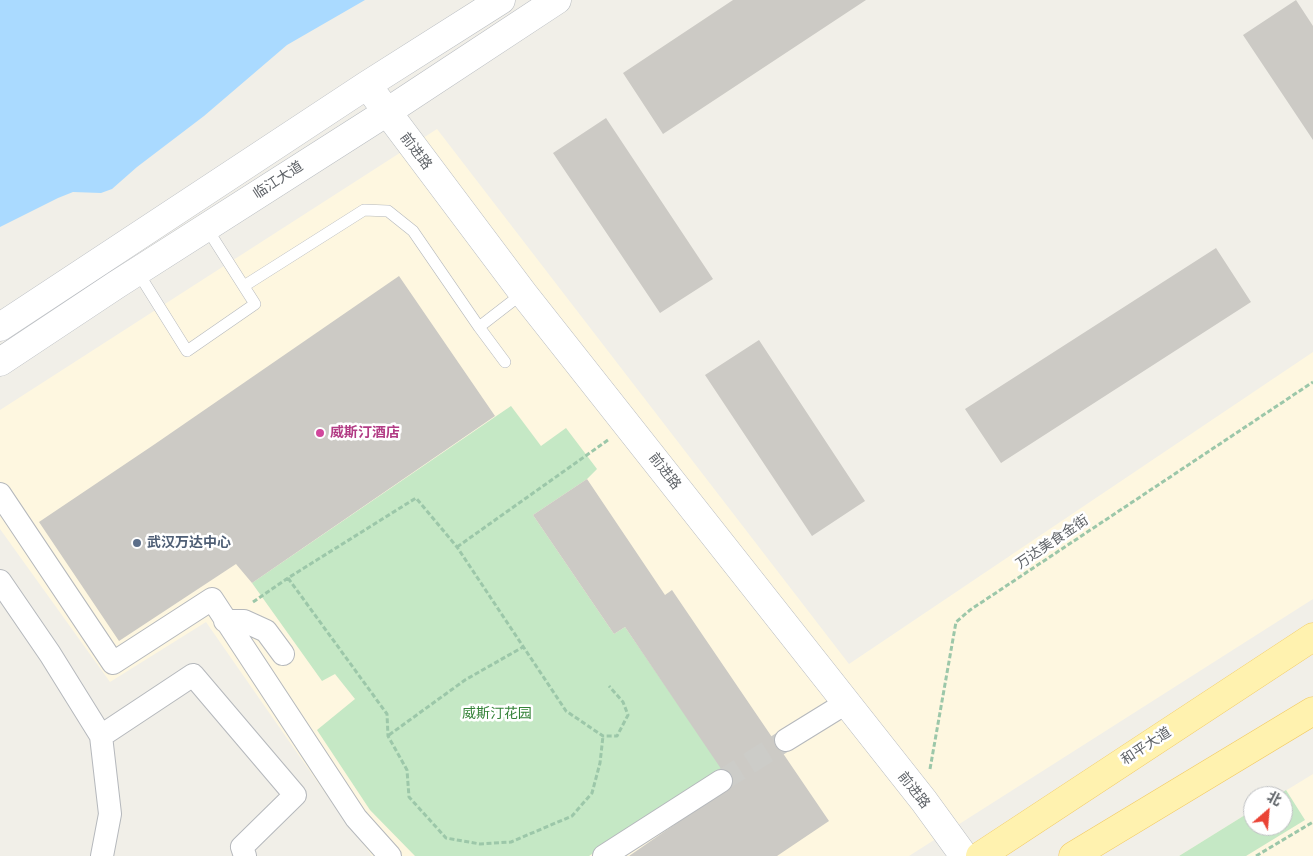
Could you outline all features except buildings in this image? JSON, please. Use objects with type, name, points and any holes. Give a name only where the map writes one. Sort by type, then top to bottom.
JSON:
[{"type":"main road","points":[[0,328],[367,85],[501,0]]},
{"type":"main road","name":"临江大道","points":[[0,362],[206,226],[387,112],[557,0]]},
{"type":"main road","name":"前进路","points":[[367,85],[524,293],[924,801],[964,856]]},
{"type":"main road","name":"和平大道","points":[[980,856],[1313,636]]},
{"type":"main road","points":[[1074,856],[1313,711]]},
{"type":"street","points":[[0,494],[113,662],[212,599],[356,818],[390,856]]},
{"type":"street","points":[[0,581],[50,654],[101,736],[110,814],[102,856]]},
{"type":"street","points":[[225,621],[244,621],[266,631],[283,654]]},
{"type":"street","points":[[101,736],[193,674],[295,795],[242,847],[245,856]]},
{"type":"street","points":[[786,740],[846,703]]},
{"type":"street","points":[[604,856],[721,781]]},
{"type":"lane","points":[[244,286],[364,210],[388,211],[413,230],[505,362]]},
{"type":"lane","points":[[137,271],[187,350],[255,304],[206,226]]},
{"type":"lane","points":[[479,326],[524,293]]},
{"type":"path","name":"万达美食金街","points":[[924,801],[956,622],[970,610],[1313,382]]},
{"type":"path","points":[[457,548],[629,425]]},
{"type":"path","points":[[225,621],[288,578],[416,498],[457,548],[566,711],[603,736],[617,736],[628,715],[623,702],[609,686]]},
{"type":"path","points":[[288,578],[388,714],[388,736],[407,770],[409,797],[446,838],[480,844],[511,842],[572,816],[592,793],[600,763],[603,736]]},
{"type":"path","points":[[388,736],[465,680],[523,647]]},
{"type":"path","points":[[1256,856],[1313,822]]},
{"type":"shaded area","points":[[437,129],[849,664],[1313,352],[1313,599],[909,856],[372,856],[323,790],[206,622],[110,682],[0,529],[0,410]]},
{"type":"shaded area","points":[[1313,774],[1313,856],[1179,856],[1243,816],[1243,836],[1293,836],[1293,786]]},
{"type":"green space","name":"威斯汀花园","points":[[511,406],[541,446],[566,428],[597,469],[587,479],[533,515],[614,634],[625,627],[723,770],[589,856],[415,856],[370,810],[317,730],[355,699],[335,674],[322,681],[252,583]]},
{"type":"green space","points":[[1293,801],[1305,820],[1293,827]]},
{"type":"green space","points":[[1243,816],[1243,836],[1279,836],[1246,856],[1179,856]]},
{"type":"water","points":[[0,0],[365,0],[287,45],[204,116],[137,167],[112,189],[101,193],[73,192],[0,227]]},
{"type":"tunnel","points":[[721,781],[786,740]]},
{"type":"place","name":"威斯汀酒店","points":[[320,433]]},
{"type":"place","name":"武汉万达中心","points":[[137,543]]}]
